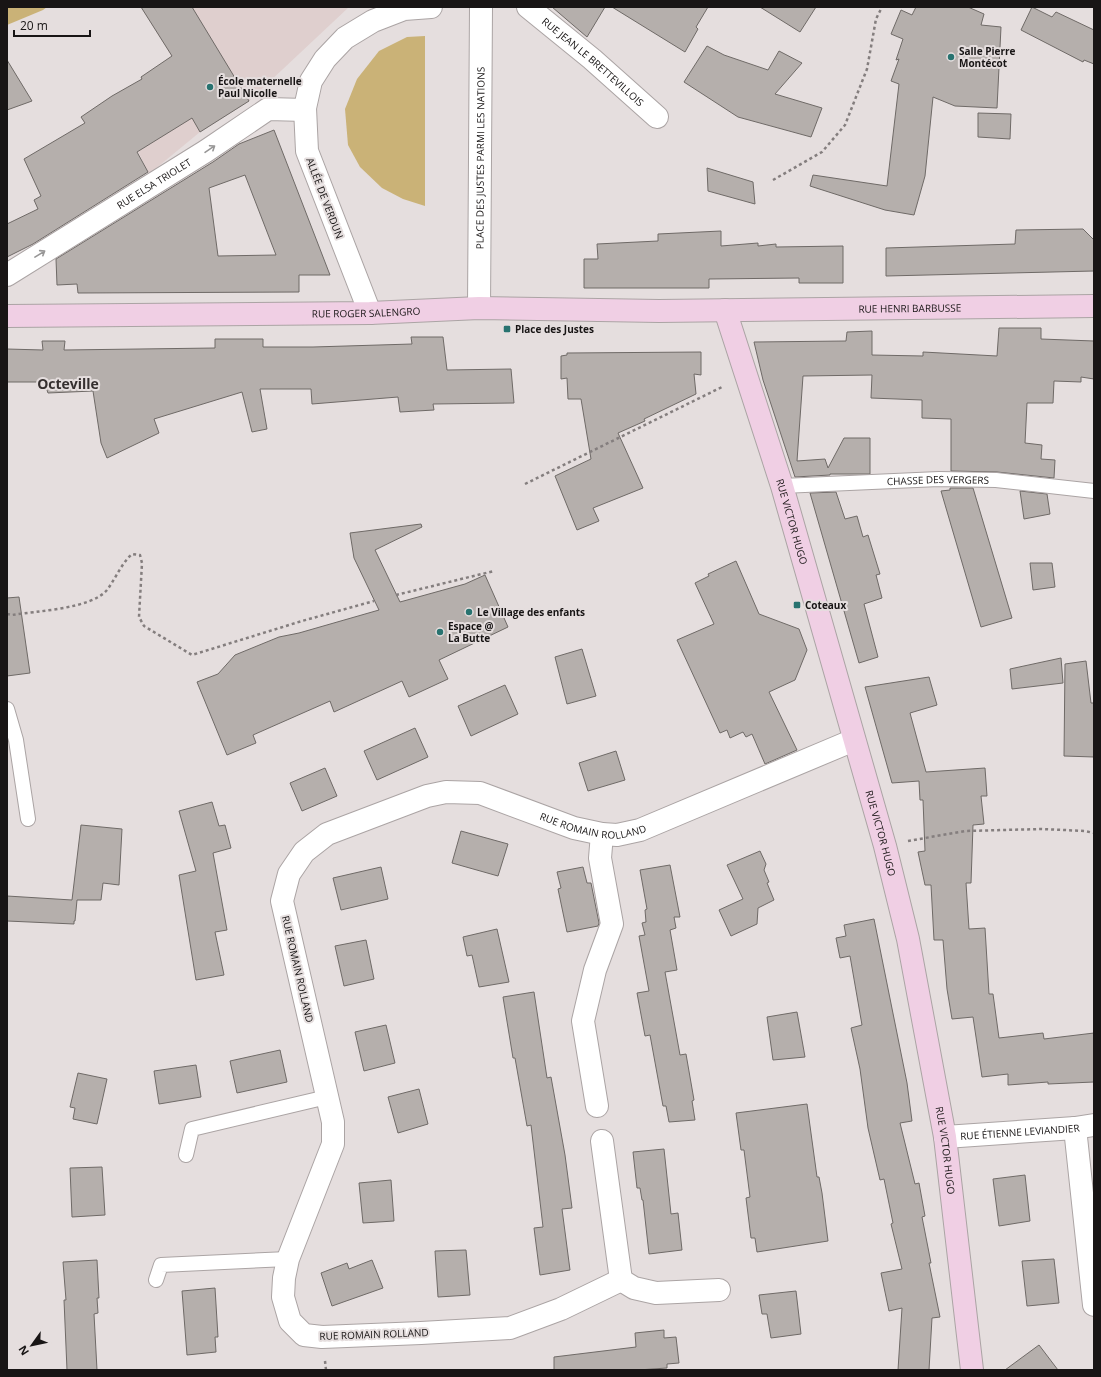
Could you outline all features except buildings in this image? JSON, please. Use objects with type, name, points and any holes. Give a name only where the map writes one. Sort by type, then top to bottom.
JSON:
[{"type":"main road","name":"RUE HENRI BARBUSSE","points":[[725,310],[1094,306]]},
{"type":"main road","name":"RUE ROGER SALENGRO","points":[[7,316],[370,313],[479,308],[659,311],[725,310]]},
{"type":"main road","name":"RUE VICTOR HUGO","points":[[725,310],[782,486],[885,846],[908,940],[945,1137],[972,1370]]},
{"type":"street","name":"ALLÉE DE VERDUN","points":[[370,313],[307,151],[305,110],[311,81],[325,59],[345,38],[373,21],[404,8],[431,7]]},
{"type":"street","name":"PLACE DES JUSTES PARMI LES NATIONS","points":[[479,308],[481,7]]},
{"type":"street","name":"RUE JEAN LE BRETTEVILLOIS","points":[[528,7],[592,59],[657,117]]},
{"type":"street","name":"RUE ELSA TRIOLET","points":[[7,275],[206,151],[268,109],[305,110]]},
{"type":"street","name":"RUE ROMAIN ROLLAND","points":[[621,1280],[561,1309],[510,1328],[322,1337],[304,1335],[290,1321],[283,1298],[284,1278],[288,1259],[333,1144],[333,1122],[282,901],[289,874],[304,852],[327,834],[427,796],[446,792],[480,793],[574,828],[602,834],[617,835],[640,830],[854,740]]},
{"type":"street","points":[[597,1106],[583,1021],[595,970],[612,924],[600,858],[602,834]]},
{"type":"street","points":[[1084,1127],[1094,1305]]},
{"type":"street","name":"RUE ÉTIENNE LEVIANDIER","points":[[945,1137],[1084,1127]]},
{"type":"street","points":[[602,1142],[621,1280],[634,1288],[656,1293],[719,1290]]},
{"type":"lane","name":"CHASSE DES VERGERS","points":[[782,486],[939,479],[996,480],[1094,492]]},
{"type":"lane","points":[[7,709],[16,740],[28,818]]},
{"type":"lane","points":[[186,1155],[192,1129],[327,1097]]},
{"type":"lane","points":[[156,1280],[161,1265],[288,1259]]},
{"type":"path","points":[[774,180],[822,152],[845,125],[867,69],[876,19],[882,7]]},
{"type":"path","points":[[525,484],[746,376]]},
{"type":"path","points":[[7,614],[12,615],[70,607],[89,602],[107,590],[125,561],[132,554],[140,555],[142,563],[139,616],[144,626],[192,655],[302,621],[374,601]]},
{"type":"path","points":[[396,595],[494,571]]},
{"type":"path","points":[[885,846],[965,831],[1042,828],[1094,833]]},
{"type":"shaded area","points":[[7,7],[47,7],[7,25]]},
{"type":"shaded area","name":"École maternelle Paul Nicolle","points":[[141,7],[349,7],[249,101],[200,132],[149,174],[118,111],[180,70]]},
{"type":"shaded area","points":[[425,36],[425,206],[403,199],[382,188],[360,167],[348,145],[345,109],[357,79],[379,51],[407,37]]},
{"type":"place","name":"Salle Pierre Montécot","points":[[951,57]]},
{"type":"place","name":"École maternelle Paul Nicolle","points":[[210,87]]},
{"type":"place","name":"Place des Justes","points":[[507,329]]},
{"type":"place","name":"Coteaux","points":[[797,605]]},
{"type":"place","name":"Le Village des enfants","points":[[469,612]]},
{"type":"place","name":"Espace @ La Butte","points":[[440,632]]},
{"type":"district","name":"Octeville","points":[[68,383]]}]
